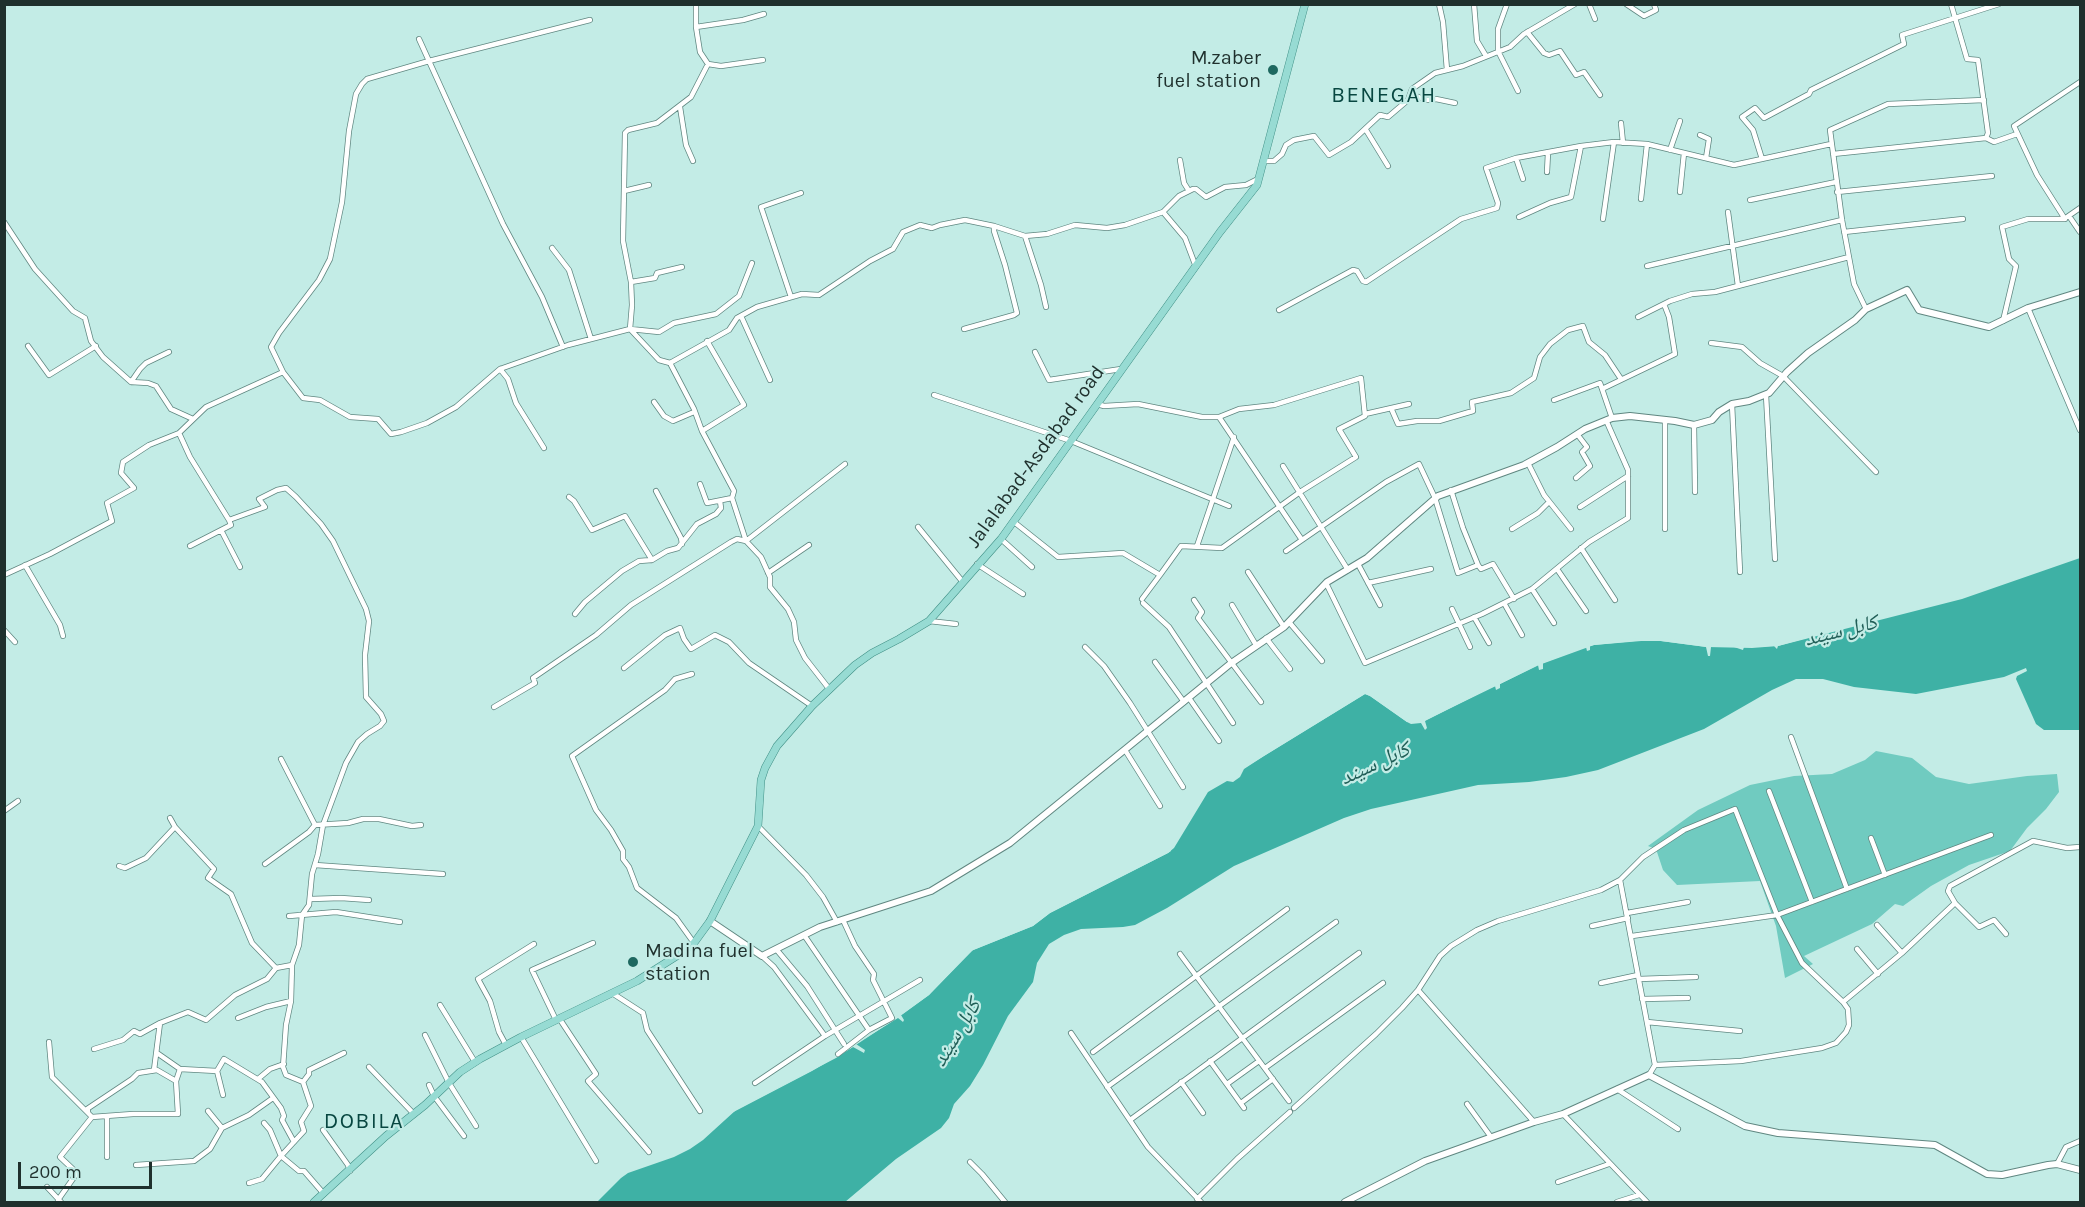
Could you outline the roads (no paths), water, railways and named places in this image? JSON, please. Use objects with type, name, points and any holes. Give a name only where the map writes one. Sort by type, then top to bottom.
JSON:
[{"type":"main road","name":"Jalalabad-Asdabad road","points":[[314,1203],[413,1113],[475,1062],[637,981],[694,943],[710,921],[758,826],[761,780],[777,746],[812,706],[872,652],[929,621],[1001,539],[1121,369],[1257,185],[1305,4]]},
{"type":"street","points":[[696,4],[696,27],[700,52],[708,64],[721,66],[763,60]]},
{"type":"street","points":[[1439,4],[1443,22],[1447,70]]},
{"type":"street","points":[[1474,4],[1477,41],[1486,56]]},
{"type":"street","points":[[1507,4],[1498,29],[1498,51],[1518,91]]},
{"type":"street","points":[[1264,161],[1274,161],[1282,154],[1286,145],[1294,140],[1314,136],[1329,155],[1351,142],[1380,115],[1389,117],[1408,100],[1412,89],[1435,73],[1463,66],[1515,44],[1527,32],[1575,4]]},
{"type":"street","points":[[1589,4],[1595,19]]},
{"type":"street","points":[[1626,4],[1644,16],[1656,10],[1654,4]]},
{"type":"street","points":[[1951,4],[1967,60],[1978,60],[1989,133],[1986,138]]},
{"type":"street","points":[[1762,159],[1754,130],[1742,117],[1755,108],[1764,118],[1809,94],[1811,90],[1904,44],[1902,35],[1999,4]]},
{"type":"street","points":[[696,27],[743,20],[764,14]]},
{"type":"street","points":[[590,20],[429,61],[367,79],[362,84],[356,94],[349,130],[342,202],[330,259],[319,280],[271,347],[283,372],[303,398],[320,400],[350,417],[378,419],[390,434],[427,423],[456,407],[500,369],[563,347],[630,328],[659,332],[674,323],[716,314],[739,296],[752,263]]},
{"type":"street","points":[[1527,32],[1544,53],[1549,55],[1560,51],[1575,74],[1584,72],[1600,95]]},
{"type":"street","points":[[419,39],[503,224],[542,297],[563,347]]},
{"type":"street","points":[[708,64],[691,97],[680,107],[657,123],[628,130],[625,133],[623,241],[631,282],[630,328],[659,360],[670,363],[729,330],[741,316],[757,307],[802,294],[819,295],[870,261],[893,249],[903,232],[920,225],[932,228],[966,220],[994,226],[1025,237],[1047,234],[1075,225],[1100,228],[1125,225],[1163,212],[1179,196],[1189,191],[1196,189],[1206,197],[1225,187],[1246,185],[1259,179]]},
{"type":"street","points":[[2080,82],[2014,126],[2037,175],[2067,218],[2080,232]]},
{"type":"street","points":[[1410,94],[1428,101],[1436,99],[1455,103]]},
{"type":"street","points":[[1866,309],[1854,284],[1837,192],[1830,130],[1888,104],[1984,100]]},
{"type":"street","points":[[680,107],[687,145],[693,161]]},
{"type":"street","points":[[1670,150],[1680,121]]},
{"type":"street","points":[[1621,123],[1623,143]]},
{"type":"street","points":[[1366,130],[1388,166]]},
{"type":"street","points":[[1833,154],[1986,138],[1994,142],[2017,134]]},
{"type":"street","points":[[1700,135],[1709,139],[1706,158]]},
{"type":"street","points":[[1279,310],[1353,270],[1357,271],[1363,282],[1366,282],[1461,219],[1497,208],[1498,203],[1486,168],[1516,158],[1614,142],[1647,144],[1734,165],[1831,144]]},
{"type":"street","points":[[1603,219],[1614,142]]},
{"type":"street","points":[[1641,199],[1647,144]]},
{"type":"street","points":[[1520,217],[1550,202],[1571,197],[1581,146]]},
{"type":"street","points":[[1547,172],[1548,153]]},
{"type":"street","points":[[1680,192],[1684,153]]},
{"type":"street","points":[[1516,158],[1523,179]]},
{"type":"street","points":[[1180,160],[1184,183],[1189,191]]},
{"type":"street","points":[[1837,192],[1992,176]]},
{"type":"street","points":[[1750,200],[1836,182]]},
{"type":"street","points":[[624,191],[649,185]]},
{"type":"street","points":[[791,297],[761,207],[801,193]]},
{"type":"street","points":[[2003,321],[2016,266],[2009,259],[2002,227],[2028,219],[2067,218],[2080,208]]},
{"type":"street","points":[[1163,212],[1185,238],[1196,267]]},
{"type":"street","points":[[1728,212],[1738,286]]},
{"type":"street","points":[[1844,232],[1963,219]]},
{"type":"street","points":[[1647,266],[1842,220]]},
{"type":"street","points":[[4,222],[34,269],[73,311],[85,318],[90,341],[103,357],[131,382],[153,384],[171,409],[193,419]]},
{"type":"street","points":[[964,329],[1017,313],[994,226]]},
{"type":"street","points":[[1025,237],[1046,307]]},
{"type":"street","points":[[552,248],[569,270],[591,339]]},
{"type":"street","points":[[1638,317],[1692,294],[1714,292],[1849,257]]},
{"type":"street","points":[[631,282],[655,278],[657,273],[682,267]]},
{"type":"street","points":[[762,956],[820,927],[931,891],[1010,843],[1230,664],[1286,624],[1326,583],[1367,558],[1435,498],[1451,490],[1489,479],[1528,463],[1577,434],[1609,419],[1630,416],[1694,425],[1712,420],[1719,412],[1732,404],[1766,395],[1808,353],[1855,320],[1866,309],[1907,290],[1919,310],[1989,327],[2028,308],[2080,292]]},
{"type":"street","points":[[1602,388],[1675,354],[1669,317],[1664,304]]},
{"type":"street","points":[[2028,308],[2080,430]]},
{"type":"street","points":[[741,316],[770,380]]},
{"type":"street","points":[[1391,408],[1398,424],[1438,421],[1473,411],[1472,402],[1511,393],[1534,378],[1540,357],[1550,344],[1568,330],[1583,326],[1589,342],[1605,355],[1621,379]]},
{"type":"street","points":[[702,431],[744,405],[707,341]]},
{"type":"street","points":[[1711,343],[1742,347],[1760,363],[1783,376],[1876,472]]},
{"type":"street","points":[[28,346],[49,375],[96,346]]},
{"type":"street","points":[[131,382],[146,363],[169,352]]},
{"type":"street","points":[[1035,352],[1049,380],[1121,369]]},
{"type":"street","points":[[670,363],[734,491],[732,498],[746,541],[761,557],[768,573],[770,587],[788,609],[794,622],[796,640],[805,658],[830,691]]},
{"type":"street","points":[[500,369],[508,379],[516,403],[544,448]]},
{"type":"street","points":[[4,575],[112,521],[107,503],[134,488],[121,473],[123,462],[149,445],[179,433],[206,407],[283,372]]},
{"type":"street","points":[[1097,404],[1104,406],[1138,404],[1202,417],[1219,417],[1239,409],[1274,405],[1361,378],[1365,414]]},
{"type":"street","points":[[1326,583],[1365,663],[1474,617],[1532,589],[1581,548],[1628,518],[1628,470],[1609,419],[1600,383],[1554,400]]},
{"type":"street","points":[[933,394],[1071,441],[1229,506]]},
{"type":"street","points":[[1766,395],[1775,559]]},
{"type":"street","points":[[654,402],[664,416],[673,421],[694,412]]},
{"type":"street","points":[[1205,684],[1233,723],[1168,634],[1169,627],[1142,601],[1181,546],[1222,548],[1300,492],[1356,456],[1339,429],[1365,414],[1409,404]]},
{"type":"street","points":[[1732,404],[1740,572]]},
{"type":"street","points":[[1219,417],[1234,436],[1302,540]]},
{"type":"street","points":[[1665,420],[1665,529]]},
{"type":"street","points":[[1694,425],[1695,492]]},
{"type":"street","points":[[179,433],[190,457],[231,525],[190,546]]},
{"type":"street","points":[[1576,478],[1590,466],[1582,452],[1587,447],[1577,434]]},
{"type":"street","points":[[1197,546],[1234,436]]},
{"type":"street","points":[[1528,463],[1549,502],[1571,529]]},
{"type":"street","points":[[746,541],[845,464]]},
{"type":"street","points":[[1286,551],[1386,482],[1419,464],[1435,498],[1458,573],[1479,565]]},
{"type":"street","points":[[1283,466],[1348,570]]},
{"type":"street","points":[[1580,507],[1628,476]]},
{"type":"street","points":[[700,484],[707,503],[732,498]]},
{"type":"street","points":[[229,520],[265,507],[259,499],[286,488],[321,524],[333,541],[366,609],[369,626],[364,655],[366,697],[381,714],[384,722],[358,742],[346,763],[323,825],[309,890],[311,899],[302,915],[299,945],[292,965],[291,1001],[286,1025],[283,1067],[286,1075],[303,1082],[311,1106],[301,1122],[304,1131],[262,1179],[249,1183]]},
{"type":"street","points":[[1451,490],[1463,528],[1481,569],[1493,564],[1514,598]]},
{"type":"street","points":[[656,491],[682,544]]},
{"type":"street","points":[[569,497],[574,501],[592,530],[623,517],[627,518],[652,560]]},
{"type":"street","points":[[575,614],[585,602],[622,571],[639,561],[652,560],[667,551],[678,548],[697,524],[716,514],[720,508],[720,501]]},
{"type":"street","points":[[1512,530],[1538,513],[1549,502]]},
{"type":"street","points":[[1014,522],[1058,557],[1123,554],[1160,575]]},
{"type":"street","points":[[918,527],[962,581]]},
{"type":"street","points":[[221,530],[240,567]]},
{"type":"street","points":[[494,707],[535,683],[533,678],[596,635],[631,605],[731,542],[737,539],[746,541]]},
{"type":"street","points":[[1001,539],[1032,567]]},
{"type":"street","points":[[768,573],[809,545]]},
{"type":"street","points":[[1581,548],[1615,600]]},
{"type":"street","points":[[977,564],[1023,594]]},
{"type":"street","points":[[1358,564],[1380,605]]},
{"type":"street","points":[[25,565],[60,625],[63,636]]},
{"type":"street","points":[[1368,583],[1431,569]]},
{"type":"street","points":[[1557,569],[1586,611]]},
{"type":"street","points":[[1248,572],[1286,624],[1322,661]]},
{"type":"street","points":[[1532,589],[1554,623]]},
{"type":"street","points":[[1194,600],[1202,612],[1198,618],[1230,664],[1261,702]]},
{"type":"street","points":[[1504,603],[1522,635]]},
{"type":"street","points":[[1232,605],[1256,645]]},
{"type":"street","points":[[1452,609],[1470,647]]},
{"type":"street","points":[[1474,617],[1489,643]]},
{"type":"street","points":[[929,621],[956,624]]},
{"type":"street","points":[[624,668],[665,635],[680,628],[684,639],[692,649],[715,635],[729,642],[749,663],[812,706]]},
{"type":"street","points":[[4,630],[15,642]]},
{"type":"street","points":[[1266,638],[1290,669]]},
{"type":"street","points":[[1085,647],[1104,666],[1183,787]]},
{"type":"street","points":[[1155,662],[1219,741]]},
{"type":"street","points":[[692,674],[675,679],[665,690],[572,756],[596,810],[623,851],[623,859],[629,867],[637,888],[676,918],[694,943]]},
{"type":"street","points":[[1791,737],[1847,889]]},
{"type":"street","points":[[1125,750],[1160,806]]},
{"type":"street","points":[[281,759],[315,825]]},
{"type":"street","points":[[1769,791],[1812,902]]},
{"type":"street","points":[[4,811],[18,801]]},
{"type":"street","points":[[1294,1108],[1376,1034],[1418,990],[1440,956],[1451,946],[1477,930],[1600,890],[1620,880],[1643,857],[1684,830],[1735,809],[1777,915],[1802,963],[1848,1009],[1846,1032],[1836,1043],[1822,1048],[1741,1061],[1655,1065]]},
{"type":"street","points":[[170,818],[175,827],[214,869],[208,878],[231,894],[252,943],[276,968]]},
{"type":"street","points":[[265,864],[309,832],[315,825],[379,819],[412,826],[421,825]]},
{"type":"street","points":[[758,826],[806,875],[840,921],[874,974],[873,980],[892,1018],[869,1030],[838,1054]]},
{"type":"street","points":[[119,866],[125,868],[146,858],[175,827]]},
{"type":"street","points":[[1632,936],[1709,923],[1777,915],[1991,836]]},
{"type":"street","points":[[1870,838],[1885,875]]},
{"type":"street","points":[[2006,934],[1994,920],[1978,927],[1955,903],[1948,891],[1950,886],[2033,841],[2067,848],[2080,847]]},
{"type":"street","points":[[315,865],[443,874]]},
{"type":"street","points":[[1345,1203],[1425,1161],[1563,1114],[1649,1075],[1655,1065],[1620,880]]},
{"type":"street","points":[[311,899],[369,900]]},
{"type":"street","points":[[1592,926],[1688,902]]},
{"type":"street","points":[[1843,1002],[1902,953],[1955,903]]},
{"type":"street","points":[[1092,1052],[1287,909]]},
{"type":"street","points":[[289,916],[336,912],[400,922]]},
{"type":"street","points":[[710,921],[762,956],[774,967],[825,1036]]},
{"type":"street","points":[[1107,1087],[1336,922]]},
{"type":"street","points":[[1877,925],[1902,953]]},
{"type":"street","points":[[804,935],[869,1030]]},
{"type":"street","points":[[593,943],[532,970],[557,1019],[596,1074],[588,1081],[649,1152]]},
{"type":"street","points":[[506,1045],[499,1032],[490,1001],[478,979],[534,944]]},
{"type":"street","points":[[776,949],[807,986],[844,1044]]},
{"type":"street","points":[[1857,949],[1878,974]]},
{"type":"street","points":[[1130,1120],[1359,953]]},
{"type":"street","points":[[1180,954],[1289,1101]]},
{"type":"street","points":[[94,1049],[123,1040],[134,1030],[140,1034],[188,1012],[206,1020],[235,995],[267,979],[276,968],[292,965]]},
{"type":"street","points":[[1601,983],[1639,977],[1696,977]]},
{"type":"street","points":[[754,1083],[836,1029],[920,980]]},
{"type":"street","points":[[1265,1068],[1383,983]]},
{"type":"street","points":[[1418,990],[1534,1122]]},
{"type":"street","points":[[612,993],[643,1013],[647,1030],[700,1111]]},
{"type":"street","points":[[1642,999],[1688,998]]},
{"type":"street","points":[[238,1018],[291,1001]]},
{"type":"street","points":[[440,1005],[475,1062]]},
{"type":"street","points":[[1647,1022],[1740,1031]]},
{"type":"street","points":[[154,1070],[160,1023]]},
{"type":"street","points":[[1071,1033],[1148,1147],[1199,1201],[1237,1159],[1290,1112]]},
{"type":"street","points":[[425,1035],[449,1083],[476,1126]]},
{"type":"street","points":[[521,1038],[596,1161]]},
{"type":"street","points":[[49,1042],[52,1077],[92,1117]]},
{"type":"street","points":[[157,1053],[180,1069],[217,1071]]},
{"type":"street","points":[[303,1082],[309,1070],[344,1053]]},
{"type":"street","points":[[223,1095],[217,1071],[224,1059],[258,1079],[281,1108],[284,1116],[282,1120],[294,1142]]},
{"type":"street","points":[[1210,1061],[1244,1108]]},
{"type":"street","points":[[1227,1084],[1259,1061]]},
{"type":"street","points":[[258,1079],[270,1069],[284,1064]]},
{"type":"street","points":[[369,1067],[413,1113]]},
{"type":"street","points":[[47,1187],[59,1201],[77,1173],[60,1157],[92,1117],[178,1114],[176,1081],[180,1069]]},
{"type":"street","points":[[88,1111],[87,1109],[138,1073],[154,1070],[176,1081]]},
{"type":"street","points":[[1649,1075],[1745,1126],[1778,1133],[1935,1145],[1988,1174],[2002,1175],[2057,1164],[2080,1170]]},
{"type":"street","points":[[1241,1103],[1273,1079]]},
{"type":"street","points":[[1181,1082],[1203,1113]]},
{"type":"street","points":[[429,1085],[434,1096],[464,1136]]},
{"type":"street","points":[[1617,1089],[1678,1130]]},
{"type":"street","points":[[136,1165],[194,1161],[210,1149],[222,1128],[249,1115],[273,1098]]},
{"type":"street","points":[[1467,1104],[1491,1137]]},
{"type":"street","points":[[208,1111],[222,1128]]},
{"type":"street","points":[[1563,1114],[1647,1203]]},
{"type":"street","points":[[107,1116],[107,1157]]},
{"type":"street","points":[[264,1123],[270,1130],[281,1156],[299,1171],[304,1171],[324,1194]]},
{"type":"street","points":[[324,1130],[350,1171]]},
{"type":"street","points":[[2057,1164],[2066,1147],[2080,1141]]},
{"type":"street","points":[[970,1162],[1005,1203]]},
{"type":"street","points":[[1558,1182],[1609,1164]]},
{"type":"street","points":[[1617,1203],[1640,1195]]},
{"type":"water","name":"کابل سيند","points":[[2080,558],[2080,730],[2044,730],[2036,724],[2016,679],[2017,676],[2027,671],[2026,668],[2004,677],[1916,694],[1854,687],[1823,679],[1796,679],[1704,729],[1598,770],[1529,782],[1478,785],[1371,809],[1344,818],[1234,866],[1135,925],[1081,929],[1049,944],[1037,963],[1033,982],[1008,1016],[983,1065],[970,1086],[954,1104],[949,1118],[941,1128],[896,1159],[845,1202],[597,1202],[628,1173],[690,1149],[736,1110],[836,1058],[903,1014],[929,995],[973,950],[1033,926],[1050,913],[1168,853],[1174,848],[1208,792],[1227,781],[1233,782],[1240,777],[1244,769],[1365,694],[1407,722],[1424,721],[1539,665],[1594,645],[1653,640],[1707,647],[1778,646],[1962,599]]},
{"type":"place","name":"M.zaber fuel station","points":[[1273,70]]},
{"type":"place","name":"Madina fuel station","points":[[633,962]]},
{"type":"district","name":"BENEGAH","points":[[1384,96]]},
{"type":"district","name":"DOBILA","points":[[364,1122]]}]
